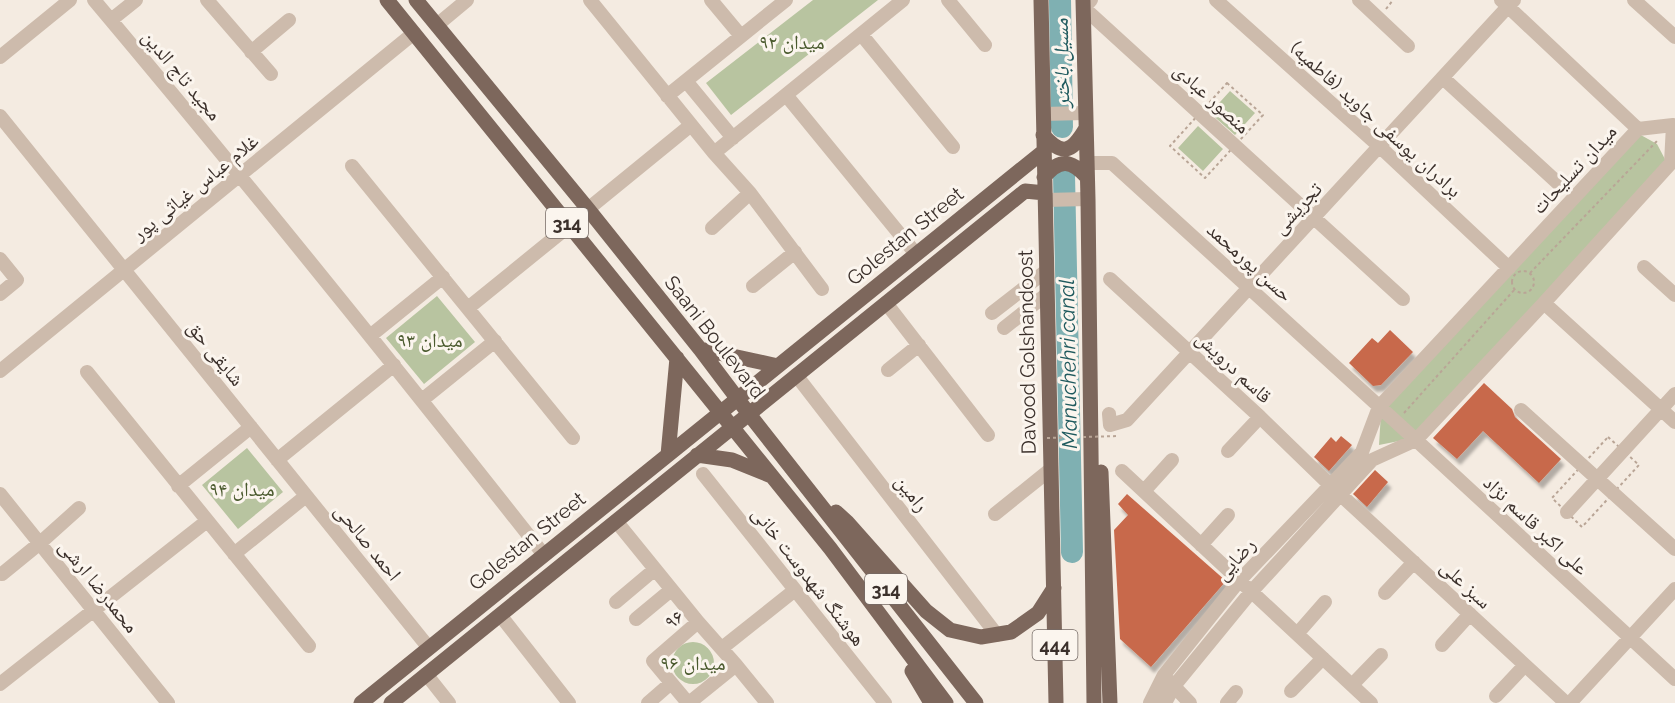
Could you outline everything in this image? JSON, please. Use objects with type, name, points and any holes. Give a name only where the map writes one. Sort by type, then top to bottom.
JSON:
[{"type":"main road","name":"314","points":[[387,0],[830,548],[946,703]]},
{"type":"main road","name":"Saani Boulevard","points":[[416,0],[700,349],[976,703]]},
{"type":"main road","name":"Davood Golshandoost","points":[[1041,0],[1056,703]]},
{"type":"main road","name":"444","points":[[1086,3],[1085,130],[1088,199],[1094,703]]},
{"type":"main road","points":[[414,33],[437,25]]},
{"type":"main road","points":[[1043,135],[1054,146],[1066,150],[1076,144],[1085,130]]},
{"type":"main road","name":"Golestan Street","points":[[361,703],[1044,151]]},
{"type":"main road","points":[[1019,170],[1025,191],[1044,190],[1056,165],[1067,163],[1087,170]]},
{"type":"main road","name":"Golestan Street","points":[[391,703],[1025,191]]},
{"type":"main road","points":[[1088,260],[1097,391],[1110,703]]},
{"type":"main road","points":[[700,349],[778,366]]},
{"type":"main road","points":[[668,455],[676,358]]},
{"type":"main road","points":[[697,455],[732,460],[772,476]]},
{"type":"main road","points":[[796,475],[847,522],[926,611],[950,630],[981,637],[1011,632],[1038,613],[1054,588]]},
{"type":"main road","points":[[873,607],[931,703]]},
{"type":"street","points":[[0,57],[70,0]]},
{"type":"street","name":"مجید تاج الدین","points":[[94,0],[240,175],[544,555]]},
{"type":"street","points":[[111,20],[136,0]]},
{"type":"street","points":[[207,0],[271,74]]},
{"type":"street","points":[[437,25],[467,0]]},
{"type":"street","points":[[590,0],[714,153],[750,193],[822,288]]},
{"type":"street","points":[[711,0],[741,36]]},
{"type":"street","points":[[668,96],[786,0]]},
{"type":"street","points":[[714,153],[903,0]]},
{"type":"street","points":[[948,0],[986,45]]},
{"type":"street","name":"برادران یوسفی جاوید (فاطمیه)","points":[[1216,0],[1509,268]]},
{"type":"street","points":[[1359,0],[1408,46]]},
{"type":"street","points":[[1634,0],[1675,37]]},
{"type":"street","points":[[1508,2],[1638,129]]},
{"type":"street","name":"تجریشی","points":[[1109,414],[1110,425],[1127,420],[1443,78],[1508,2]]},
{"type":"street","name":"منصور عبادی","points":[[1086,3],[1403,299]]},
{"type":"street","points":[[251,52],[289,20]]},
{"type":"street","name":"غلام عباس غیاثی ‌پور","points":[[0,371],[414,33]]},
{"type":"street","points":[[861,34],[953,147]]},
{"type":"street","points":[[1443,78],[1560,185]]},
{"type":"street","points":[[686,81],[733,138]]},
{"type":"street","points":[[786,95],[916,254]]},
{"type":"street","points":[[1043,114],[1085,113]]},
{"type":"street","name":"شایقی حق","points":[[0,116],[277,460]]},
{"type":"street","points":[[1367,456],[1416,440],[1673,164],[1674,123]]},
{"type":"street","name":"میدان تسلیحات","points":[[1367,456],[1379,407],[1638,129],[1674,123]]},
{"type":"street","points":[[588,209],[691,125]]},
{"type":"street","name":"حسن پورمحمد","points":[[1087,170],[1112,163],[1396,422]]},
{"type":"street","points":[[352,166],[573,438]]},
{"type":"street","points":[[1044,190],[1088,199]]},
{"type":"street","points":[[712,228],[750,193]]},
{"type":"street","points":[[468,308],[569,226]]},
{"type":"street","points":[[753,286],[795,252]]},
{"type":"street","points":[[0,259],[18,280],[0,294]]},
{"type":"street","points":[[1644,267],[1675,295]]},
{"type":"street","points":[[992,314],[1046,271]]},
{"type":"street","points":[[370,336],[443,278]]},
{"type":"street","name":"قاسم درویش","points":[[1110,279],[1260,417],[1335,490]]},
{"type":"street","points":[[1004,328],[1047,294]]},
{"type":"street","points":[[886,303],[988,435]]},
{"type":"street","points":[[1544,303],[1675,422]]},
{"type":"street","points":[[422,400],[495,341]]},
{"type":"street","points":[[888,370],[919,345]]},
{"type":"street","points":[[277,460],[394,365]]},
{"type":"street","points":[[87,372],[309,646]]},
{"type":"street","name":"رامین","points":[[796,375],[997,635]]},
{"type":"street","points":[[1567,512],[1675,394]]},
{"type":"street","points":[[1521,410],[1675,549]]},
{"type":"street","points":[[1228,451],[1260,417]]},
{"type":"street","name":"علی اکبر قاسم نژاد","points":[[1396,422],[1675,679]]},
{"type":"street","points":[[178,486],[250,427]]},
{"type":"street","name":"رضایی","points":[[1150,703],[1164,675],[1239,581],[1335,490],[1367,456]]},
{"type":"street","name":"احمد صالحی","points":[[277,460],[429,648]]},
{"type":"street","points":[[1144,491],[1172,460]]},
{"type":"street","points":[[995,514],[1051,469]]},
{"type":"street","points":[[1122,471],[1371,703]]},
{"type":"street","name":"هوشنگ شهدوست خانی","points":[[703,474],[885,703]]},
{"type":"street","name":"رضایی","points":[[1165,703],[1174,687],[1335,490]]},
{"type":"street","name":"سبز علی","points":[[1335,490],[1568,703]]},
{"type":"street","name":"محمدرضا ارشی","points":[[0,495],[168,703]]},
{"type":"street","points":[[234,554],[306,496]]},
{"type":"street","points":[[2,574],[79,508]]},
{"type":"street","points":[[1201,545],[1228,515]]},
{"type":"street","points":[[0,684],[207,520]]},
{"type":"street","points":[[616,521],[698,622]]},
{"type":"street","points":[[1385,593],[1414,562]]},
{"type":"street","points":[[616,602],[654,570]]},
{"type":"street","points":[[1568,703],[1675,589]]},
{"type":"street","points":[[636,619],[671,590]]},
{"type":"street","points":[[722,648],[795,590]]},
{"type":"street","points":[[1297,634],[1325,603]]},
{"type":"street","points":[[1442,645],[1470,614]]},
{"type":"street","points":[[500,615],[569,703]]},
{"type":"street","name":"۹۶","points":[[698,622],[722,648],[736,665],[689,703],[653,661],[698,622]]},
{"type":"street","points":[[1352,686],[1381,655]]},
{"type":"street","points":[[1291,691],[1323,658]]},
{"type":"street","points":[[736,665],[767,703]]},
{"type":"street","points":[[1496,696],[1525,665]]},
{"type":"street","points":[[426,674],[449,703]]},
{"type":"street","points":[[1164,675],[1190,703]]},
{"type":"street","points":[[648,703],[671,683]]},
{"type":"street","points":[[1227,703],[1236,692]]},
{"type":"path","points":[[1530,273],[1674,123]]},
{"type":"path","points":[[1524,271],[1530,273],[1534,279],[1532,289],[1525,293],[1515,289],[1512,280],[1515,274],[1524,271]]},
{"type":"path","points":[[1396,422],[1515,289]]},
{"type":"path","points":[[1047,438],[1119,436]]},
{"type":"green space","name":"میدان ۹۲","points":[[813,0],[878,0],[731,115],[706,83]]},
{"type":"green space","points":[[1230,91],[1255,113],[1235,135],[1210,113]]},
{"type":"green space","points":[[1198,126],[1223,149],[1203,171],[1178,148]]},
{"type":"green space","points":[[1639,134],[1657,144],[1667,163],[1409,439],[1379,445],[1381,413]]},
{"type":"green space","name":"میدان ۹۳","points":[[437,296],[475,342],[424,384],[386,338]]},
{"type":"green space","name":"میدان ۹۴","points":[[247,448],[283,492],[238,529],[202,485]]},
{"type":"green space","name":"میدان ۹۶","points":[[693,642],[708,648],[714,663],[708,678],[693,684],[678,678],[672,663],[678,648]]},
{"type":"building","points":[[1390,330],[1413,352],[1381,385],[1373,386],[1349,363],[1372,338],[1378,343]]},
{"type":"building","points":[[1484,383],[1512,409],[1515,417],[1561,459],[1539,483],[1483,431],[1457,459],[1433,438]]},
{"type":"building","points":[[1341,436],[1352,445],[1329,471],[1314,457],[1331,437],[1336,442]]},
{"type":"building","points":[[1375,470],[1388,482],[1367,507],[1353,494]]},
{"type":"building","points":[[1127,494],[1226,581],[1151,667],[1120,639],[1114,530],[1128,515],[1118,504]]},
{"type":"waterway","name":"مسیل باختر","points":[[1060,0],[1062,127]]},
{"type":"waterway","name":"Manuchehri canal","points":[[1064,175],[1072,552]]}]
